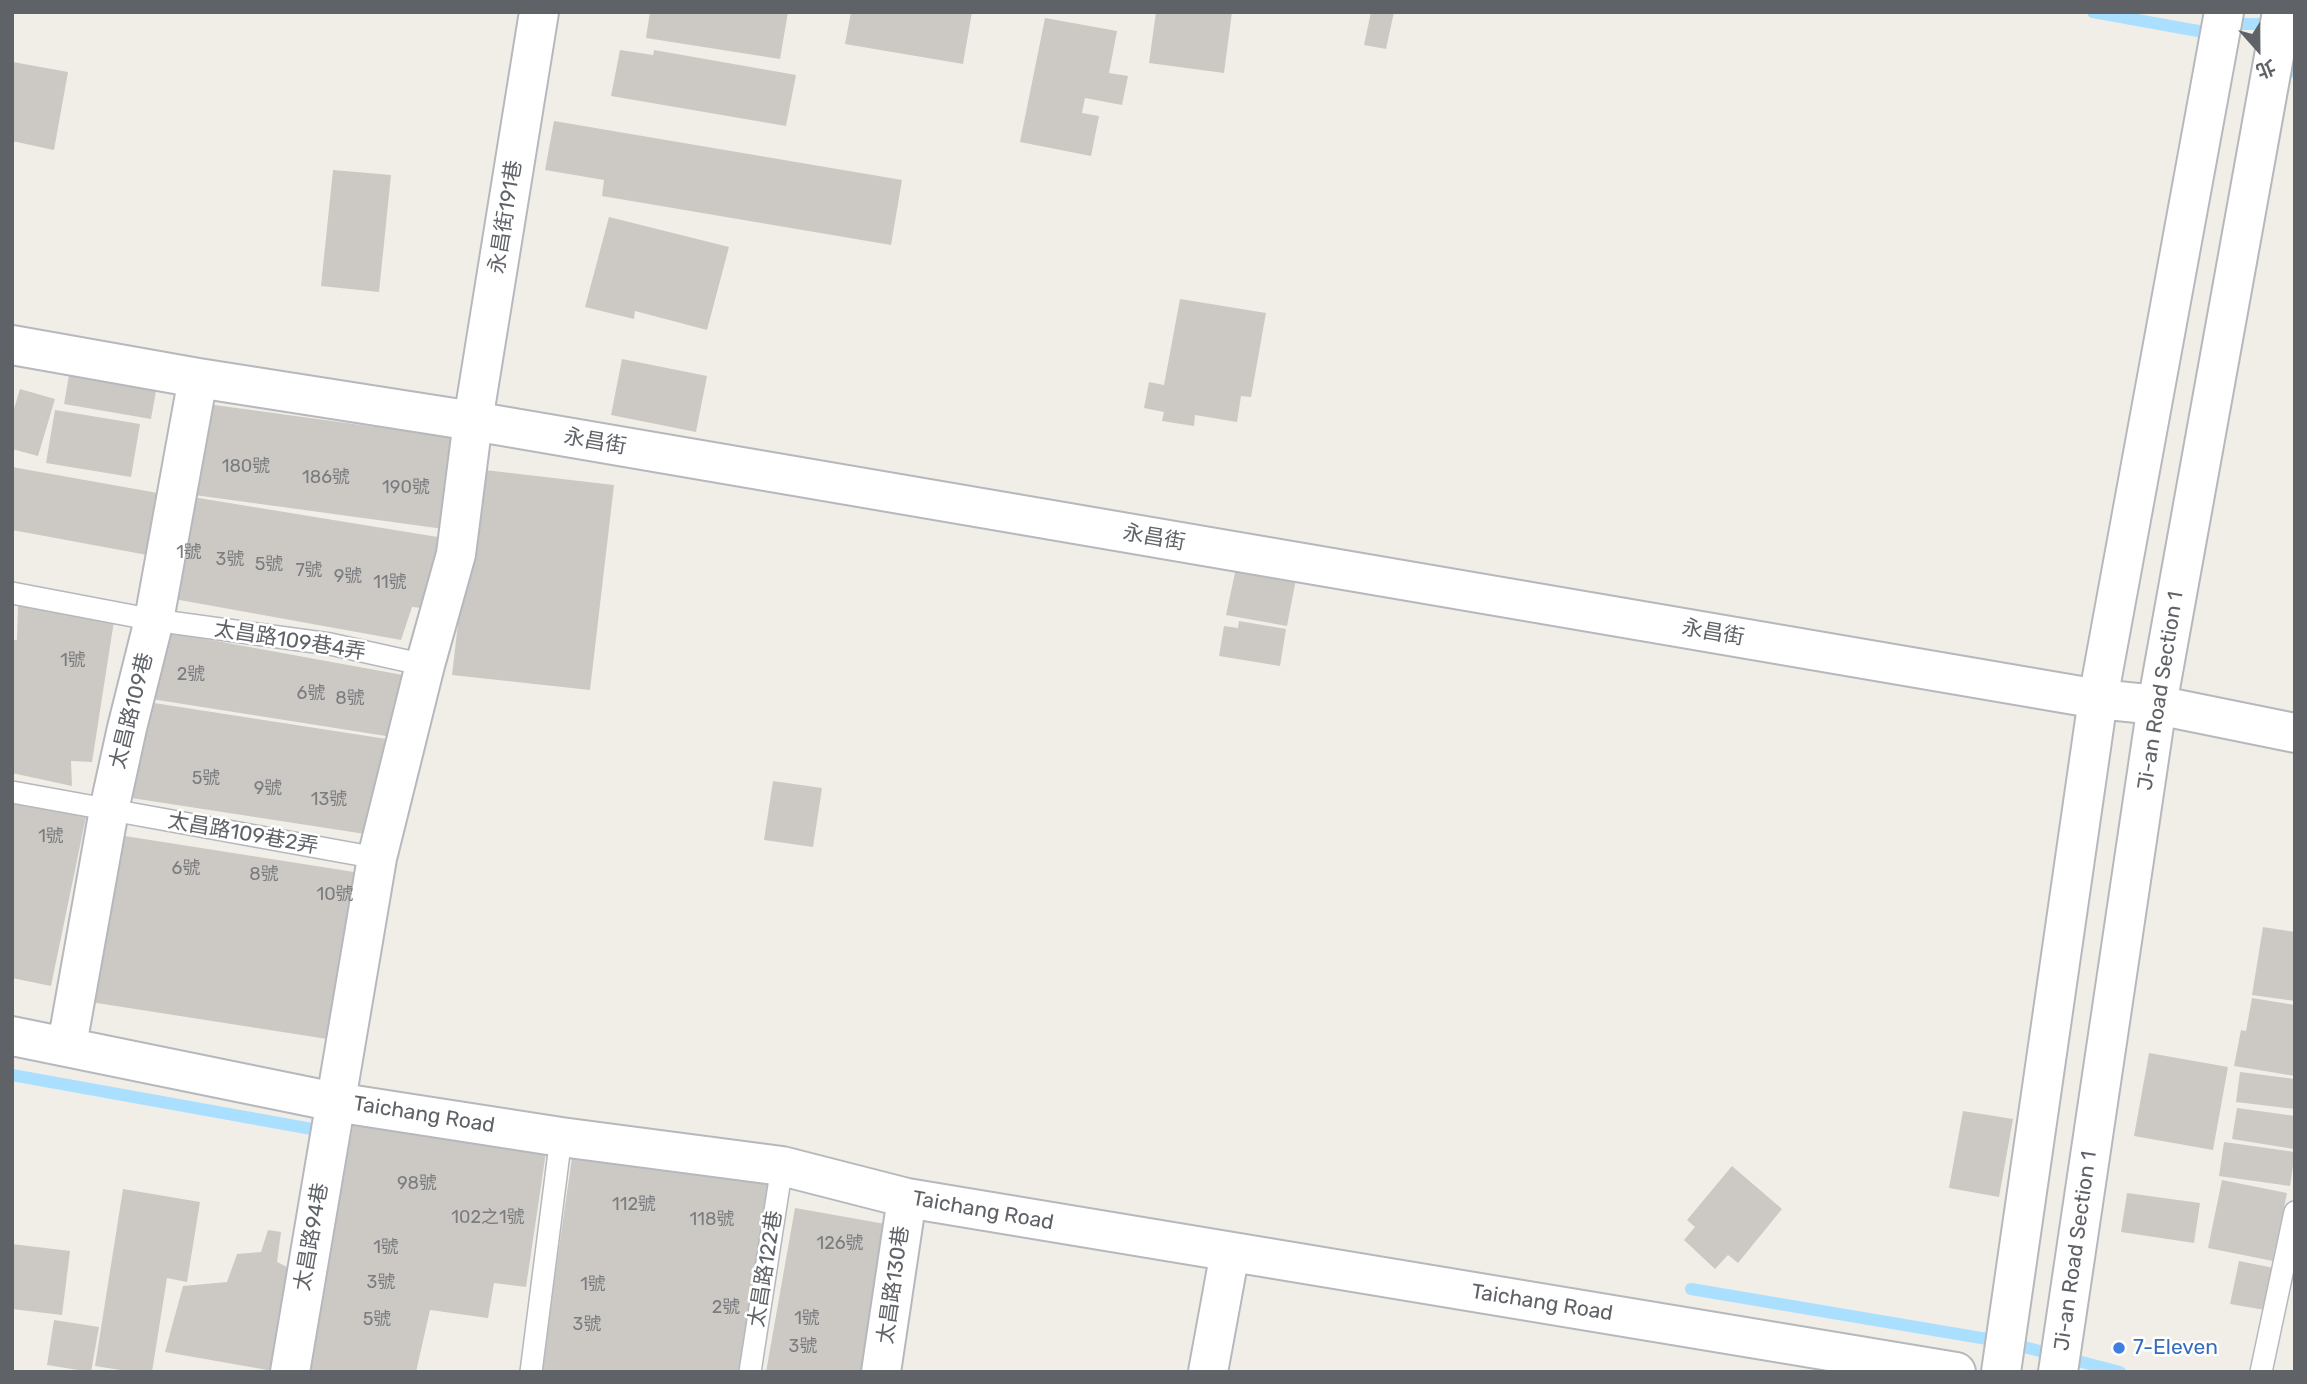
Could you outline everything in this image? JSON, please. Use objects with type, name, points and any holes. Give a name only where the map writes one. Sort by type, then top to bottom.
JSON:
[{"type":"street","name":"永昌街191巷","points":[[425,665],[456,554],[473,421],[539,12]]},
{"type":"street","points":[[2001,1372],[2098,699],[2224,12]]},
{"type":"street","name":"Ji-an Road Section 1","points":[[2058,1372],[2157,705],[2282,12]]},
{"type":"street","name":"永昌街","points":[[12,345],[198,378],[473,421],[2098,699],[2157,705],[2295,733]]},
{"type":"street","name":"太昌路109巷","points":[[67,1045],[109,810],[155,620],[198,378]]},
{"type":"street","name":"太昌路94巷","points":[[290,1372],[377,858],[425,665]]},
{"type":"street","name":"Taichang Road","points":[[12,1036],[335,1101],[561,1137],[782,1166],[906,1198],[1956,1372]]},
{"type":"street","name":"太昌路130巷","points":[[881,1372],[906,1198]]},
{"type":"street","points":[[1208,1372],[1230,1252]]},
{"type":"lane","name":"太昌路109巷4弄","points":[[12,593],[155,620],[330,644],[425,665]]},
{"type":"lane","name":"太昌路109巷2弄","points":[[12,792],[377,858]]},
{"type":"lane","points":[[531,1372],[561,1137]]},
{"type":"lane","name":"太昌路122巷","points":[[750,1372],[782,1166]]},
{"type":"lane","points":[[2261,1372],[2295,1212]]},
{"type":"building","points":[[650,12],[788,12],[780,59],[646,38]]},
{"type":"building","points":[[851,12],[972,12],[963,64],[845,44]]},
{"type":"building","points":[[1156,12],[1232,12],[1224,73],[1149,63]]},
{"type":"building","points":[[1371,12],[1394,12],[1386,49],[1364,45]]},
{"type":"building","points":[[1045,18],[1117,31],[1109,73],[1128,76],[1122,105],[1085,98],[1082,113],[1099,116],[1091,156],[1020,142]]},
{"type":"building","points":[[620,50],[653,55],[654,50],[796,75],[786,126],[611,96]]},
{"type":"building","points":[[13,62],[68,72],[54,150],[12,141]]},
{"type":"building","points":[[554,121],[902,180],[891,245],[602,196],[604,180],[545,170]]},
{"type":"building","points":[[333,170],[391,175],[379,292],[321,286]]},
{"type":"building","points":[[609,217],[729,247],[707,330],[635,311],[634,319],[585,307]]},
{"type":"building","points":[[1180,299],[1266,313],[1251,397],[1241,396],[1237,422],[1195,415],[1194,426],[1162,421],[1164,412],[1144,408],[1149,382],[1164,385]]},
{"type":"building","points":[[622,359],[707,376],[696,432],[611,415]]},
{"type":"building","points":[[69,375],[156,391],[151,419],[64,404]]},
{"type":"building","points":[[20,389],[55,399],[38,456],[12,449],[12,415]]},
{"type":"building","points":[[200,403],[464,439],[451,530],[187,494]]},
{"type":"building","points":[[55,410],[140,424],[131,477],[46,463]]},
{"type":"building","points":[[12,467],[169,495],[158,557],[12,530]]},
{"type":"building","points":[[476,469],[614,485],[590,690],[452,675]]},
{"type":"building","points":[[180,495],[450,539],[433,609],[412,607],[401,640],[163,597]]},
{"type":"building","points":[[1236,568],[1296,579],[1287,626],[1226,615]]},
{"type":"building","points":[[18,604],[114,621],[92,762],[71,761],[72,786],[12,773],[12,640],[17,640]]},
{"type":"building","points":[[1239,621],[1286,629],[1280,666],[1219,656],[1224,626],[1238,628]]},
{"type":"building","points":[[156,630],[403,675],[392,737],[145,698]]},
{"type":"building","points":[[141,701],[393,740],[378,836],[125,797]]},
{"type":"building","points":[[773,781],[822,788],[813,847],[764,840]]},
{"type":"building","points":[[12,802],[86,817],[51,986],[12,978]]},
{"type":"building","points":[[112,834],[367,874],[340,1041],[84,1001]]},
{"type":"building","points":[[2263,927],[2295,932],[2295,1001],[2252,995]]},
{"type":"building","points":[[2252,998],[2295,1005],[2295,1076],[2234,1066],[2241,1030],[2246,1031]]},
{"type":"building","points":[[2149,1053],[2228,1067],[2213,1150],[2134,1136]]},
{"type":"building","points":[[2240,1072],[2295,1079],[2295,1109],[2236,1102]]},
{"type":"building","points":[[2237,1108],[2295,1116],[2294,1149],[2232,1139]]},
{"type":"building","points":[[1963,1111],[2013,1119],[1999,1197],[1949,1188]]},
{"type":"building","points":[[353,1124],[546,1152],[526,1287],[494,1283],[488,1318],[430,1310],[416,1372],[309,1372]]},
{"type":"building","points":[[2224,1142],[2295,1152],[2290,1186],[2219,1176]]},
{"type":"building","points":[[573,1151],[772,1185],[739,1372],[541,1372]]},
{"type":"building","points":[[1732,1166],[1782,1209],[1738,1263],[1728,1255],[1715,1269],[1684,1240],[1695,1227],[1687,1220]]},
{"type":"building","points":[[2222,1180],[2287,1193],[2273,1261],[2208,1248]]},
{"type":"building","points":[[123,1189],[200,1202],[187,1282],[167,1278],[152,1372],[95,1366]]},
{"type":"building","points":[[2127,1193],[2200,1203],[2194,1243],[2121,1232]]},
{"type":"building","points":[[795,1208],[891,1225],[865,1372],[766,1372]]},
{"type":"building","points":[[268,1230],[281,1232],[277,1262],[293,1270],[279,1372],[165,1352],[183,1286],[227,1282],[237,1254],[261,1252]]},
{"type":"building","points":[[12,1244],[70,1251],[62,1315],[12,1309]]},
{"type":"building","points":[[2239,1261],[2274,1268],[2265,1310],[2230,1304]]},
{"type":"building","points":[[54,1320],[99,1327],[91,1372],[47,1365]]},
{"type":"waterway","points":[[2093,12],[2209,33],[2221,24],[2277,24]]},
{"type":"waterway","points":[[12,1075],[323,1131]]},
{"type":"waterway","points":[[1691,1289],[2005,1342],[2120,1372]]},
{"type":"place","name":"7-Eleven","points":[[2119,1348]]}]
